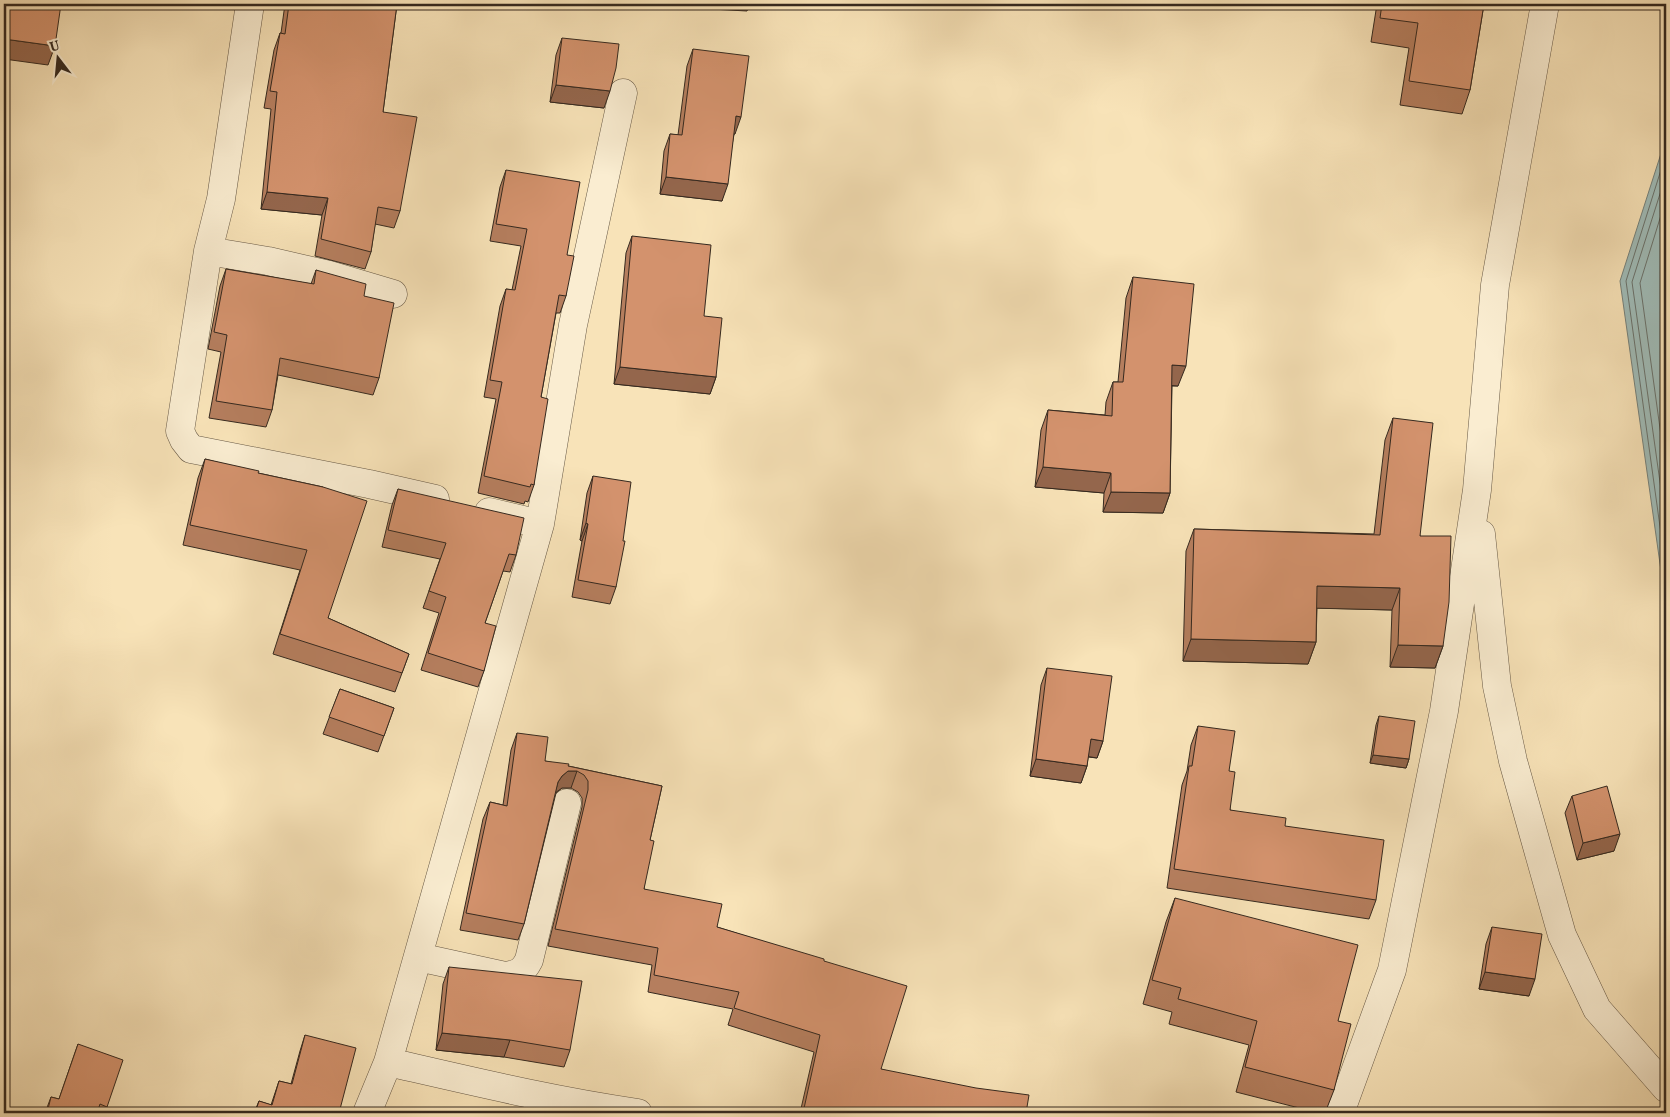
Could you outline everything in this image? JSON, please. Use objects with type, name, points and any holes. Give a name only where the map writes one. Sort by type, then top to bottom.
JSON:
[{"type":"street","points":[[250,4],[221,199],[208,251],[180,431],[184,440],[191,449],[369,484],[540,524]]},
{"type":"street","points":[[1340,1113],[1392,970],[1444,711],[1477,490],[1495,285],[1545,4]]},
{"type":"street","points":[[367,1113],[388,1062],[540,524],[573,325],[623,93]]},
{"type":"street","points":[[208,251],[320,272],[393,294]]},
{"type":"street","points":[[1477,490],[1497,686],[1513,761],[1562,934],[1597,1008],[1666,1088]]},
{"type":"street","points":[[418,957],[505,976],[517,974],[524,970],[529,960],[567,803]]},
{"type":"street","points":[[388,1062],[593,1107],[638,1113]]},
{"type":"water","points":[[1666,138],[1666,606],[1620,281]]},
{"type":"building","points":[[4,4],[61,4],[55,46],[4,39]]},
{"type":"building","points":[[289,4],[397,4],[383,112],[417,117],[400,211],[378,207],[371,252],[321,239],[328,198],[267,192],[277,92],[270,91],[280,33],[285,34]]},
{"type":"building","points":[[1382,4],[1484,4],[1470,90],[1409,81],[1418,23],[1380,18]]},
{"type":"building","points":[[562,38],[619,44],[616,68],[610,91],[556,85]]},
{"type":"building","points":[[693,49],[749,56],[741,117],[736,116],[728,184],[666,177],[670,134],[682,135]]},
{"type":"building","points":[[506,170],[580,182],[567,255],[574,256],[566,296],[559,295],[541,397],[548,399],[534,485],[531,484],[530,487],[484,476],[502,382],[490,380],[506,289],[515,290],[527,229],[496,224]]},
{"type":"building","points":[[632,236],[711,245],[704,316],[722,318],[716,377],[620,367]]},
{"type":"building","points":[[226,269],[314,284],[316,270],[366,284],[364,296],[394,303],[379,378],[280,358],[272,410],[216,401],[227,335],[214,332]]},
{"type":"building","points":[[1133,277],[1194,284],[1186,366],[1172,365],[1170,493],[1111,492],[1111,473],[1043,467],[1048,410],[1112,416],[1113,382],[1123,382]]},
{"type":"building","points":[[1393,418],[1433,423],[1420,536],[1451,536],[1449,602],[1443,646],[1398,645],[1400,588],[1317,586],[1316,642],[1191,639],[1194,529],[1380,535]]},
{"type":"building","points":[[205,459],[323,487],[367,501],[328,618],[409,654],[402,673],[280,634],[307,550],[190,525]]},
{"type":"building","points":[[593,476],[631,482],[623,541],[625,541],[616,587],[578,580],[588,524],[586,523]]},
{"type":"building","points":[[398,489],[524,518],[516,555],[509,554],[485,623],[496,626],[484,671],[428,653],[446,597],[429,591],[446,543],[388,530]]},
{"type":"building","points":[[1047,668],[1112,676],[1103,741],[1091,739],[1087,766],[1036,759]]},
{"type":"building","points":[[340,689],[394,708],[384,736],[329,717]]},
{"type":"building","points":[[1379,716],[1415,721],[1409,759],[1373,755]]},
{"type":"building","points":[[1198,726],[1235,731],[1229,771],[1235,772],[1230,810],[1286,818],[1285,826],[1384,840],[1376,900],[1174,869],[1189,766],[1192,766]]},
{"type":"building","points":[[517,733],[548,737],[545,761],[569,764],[568,766],[662,786],[650,840],[654,841],[644,889],[722,904],[717,927],[907,986],[881,1069],[976,1088],[1029,1095],[1026,1113],[803,1113],[820,1035],[734,1008],[739,992],[654,975],[658,948],[555,929],[588,790],[588,781],[584,775],[577,771],[568,771],[558,782],[524,924],[466,913],[490,802],[507,806]]},
{"type":"building","points":[[1607,786],[1620,834],[1583,843],[1572,796]]},
{"type":"building","points":[[1175,898],[1358,945],[1338,1021],[1351,1024],[1334,1090],[1245,1067],[1257,1021],[1178,999],[1181,988],[1152,980]]},
{"type":"building","points":[[1492,927],[1542,934],[1535,979],[1485,972]]},
{"type":"building","points":[[449,967],[582,981],[570,1050],[510,1040],[442,1033]]},
{"type":"building","points":[[305,1035],[356,1048],[339,1113],[255,1113],[259,1101],[272,1105],[279,1081],[292,1084]]},
{"type":"building","points":[[78,1044],[123,1060],[107,1107],[100,1104],[97,1113],[47,1113],[51,1097],[59,1099]]}]
